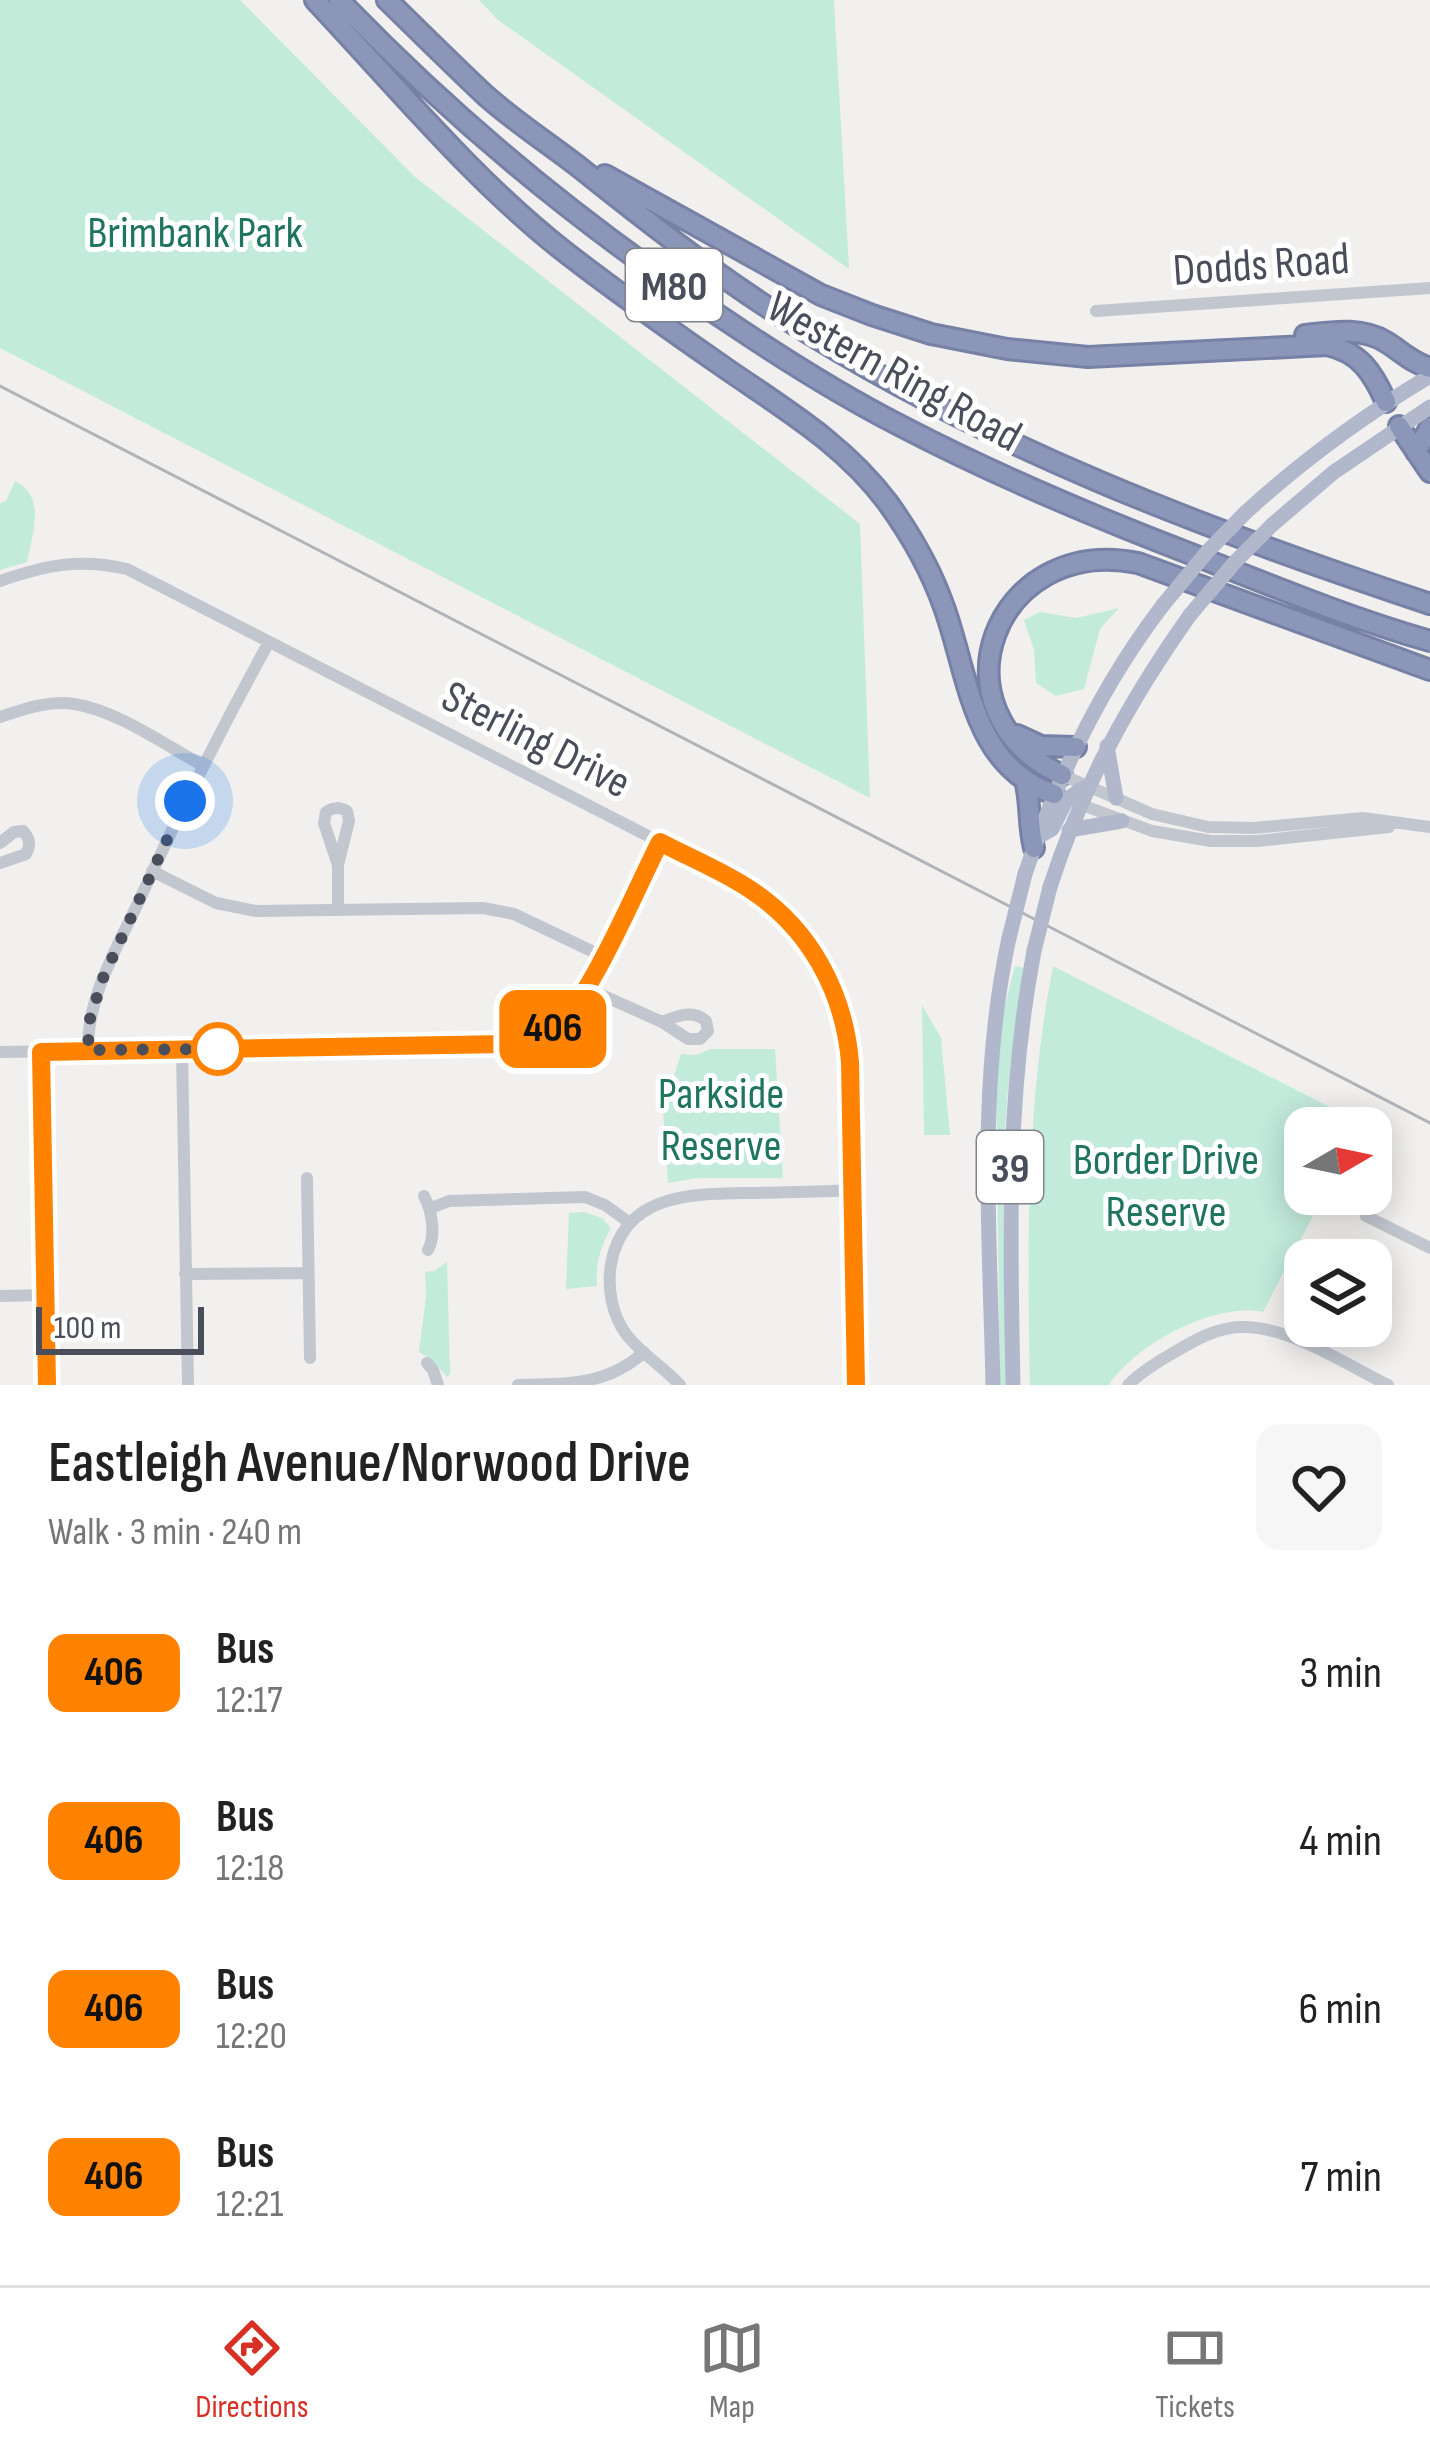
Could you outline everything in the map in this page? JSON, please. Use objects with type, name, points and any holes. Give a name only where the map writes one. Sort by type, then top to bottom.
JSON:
[{"type":"highway","points":[[315,0],[534,226],[642,311],[820,433],[867,476],[902,523],[933,580],[980,726],[1002,762],[1024,780],[1066,793]]},
{"type":"highway","name":"Western Ring Road","points":[[339,0],[441,100],[593,228],[725,320],[844,394],[1056,502],[1430,641]]},
{"type":"highway","name":"Western Ring Road","points":[[387,0],[489,98],[667,236],[767,306],[1005,439],[1180,516],[1430,604]]},
{"type":"highway","points":[[534,133],[771,268],[846,306],[887,320],[946,338],[1040,353],[1118,357],[1312,345],[1340,348],[1367,367],[1386,402]]},
{"type":"highway","points":[[1188,354],[1289,337],[1356,332],[1379,338],[1430,372]]},
{"type":"highway","points":[[1399,426],[1430,472]]},
{"type":"highway","points":[[1416,452],[1430,427]]},
{"type":"highway","points":[[1066,793],[1004,725],[989,673],[992,645],[1016,598],[1067,565],[1097,559],[1138,563],[1430,670]]},
{"type":"highway","points":[[1004,725],[1033,744],[1076,747]]},
{"type":"highway","points":[[1024,780],[1028,826],[1036,842]]},
{"type":"main road","name":"39","points":[[1013,1385],[1010,1148],[1017,1057],[1034,951],[1069,830],[1066,793],[1076,747],[1117,673],[1163,605],[1207,552],[1302,462],[1430,372]]},
{"type":"main road","points":[[1386,402],[1399,426]]},
{"type":"main road","name":"39","points":[[993,1385],[988,1110],[995,1017],[1009,938],[1036,842],[1066,793],[1088,786],[1137,692],[1190,615],[1235,562],[1334,472],[1430,406]]},
{"type":"main road","points":[[1107,746],[1116,798]]},
{"type":"main road","points":[[1069,830],[1122,821]]},
{"type":"street","name":"Dodds Road","points":[[1096,310],[1430,288]]},
{"type":"street","name":"Sterling Drive","points":[[0,581],[67,562],[128,568],[768,902],[802,936],[823,968],[838,1001],[849,1048],[856,1385]]},
{"type":"street","points":[[88,1050],[95,999],[202,765],[269,642]]},
{"type":"street","points":[[0,717],[29,707],[75,704],[124,723],[202,765]]},
{"type":"street","points":[[1066,793],[1088,786],[1164,818],[1208,826],[1254,828],[1363,818],[1430,827]]},
{"type":"street","points":[[1066,793],[1122,821],[1166,834],[1227,842],[1402,824]]},
{"type":"street","points":[[0,843],[23,831],[30,846],[26,854],[0,863]]},
{"type":"street","points":[[0,1052],[516,1043],[551,1030],[571,1013],[660,842]]},
{"type":"street","points":[[338,865],[338,909]]},
{"type":"street","points":[[152,872],[237,909],[483,908],[514,914],[602,956]]},
{"type":"street","points":[[586,988],[662,1022]]},
{"type":"street","points":[[182,1049],[188,1385]]},
{"type":"street","points":[[41,1052],[47,1385]]},
{"type":"street","points":[[307,1178],[310,1358]]},
{"type":"street","points":[[680,1385],[626,1334],[611,1300],[612,1260],[629,1223],[653,1205],[698,1194],[853,1190]]},
{"type":"street","points":[[428,1250],[432,1243],[428,1202],[585,1198],[629,1223]]},
{"type":"street","points":[[1366,1216],[1430,1248]]},
{"type":"street","points":[[185,1274],[307,1273]]},
{"type":"street","points":[[0,1296],[45,1295]]},
{"type":"street","points":[[1128,1385],[1196,1339],[1244,1327],[1293,1338],[1388,1385]]},
{"type":"street","points":[[518,1385],[610,1381],[644,1352]]},
{"type":"street","points":[[427,1363],[438,1385]]},
{"type":"green space","name":"Brimbank Park","points":[[0,0],[240,0],[415,177],[860,524],[870,798],[0,348]]},
{"type":"green space","points":[[479,0],[834,0],[849,269],[498,20]]},
{"type":"green space","points":[[15,481],[31,496],[34,528],[27,562],[0,570],[0,503],[6,501]]},
{"type":"green space","points":[[1119,608],[1100,629],[1084,689],[1056,696],[1036,683],[1034,649],[1024,620],[1040,612],[1076,618]]},
{"type":"green space","points":[[1015,966],[1024,968],[1006,1115],[1007,1385],[1000,1385],[996,1080],[1001,1021]]},
{"type":"green space","name":"Border Drive Reserve","points":[[1053,966],[1330,1107],[1284,1107],[1284,1215],[1313,1215],[1301,1239],[1284,1239],[1284,1272],[1263,1312],[1222,1313],[1178,1329],[1138,1355],[1109,1385],[1030,1385],[1033,1122]]},
{"type":"green space","points":[[922,1005],[941,1038],[950,1135],[924,1135]]},
{"type":"green space","name":"Parkside Reserve","points":[[710,1049],[775,1049],[783,1178],[698,1178],[668,1183],[663,1110],[681,1054],[697,1055]]},
{"type":"green space","points":[[569,1213],[602,1218],[611,1228],[600,1255],[597,1286],[566,1289]]},
{"type":"green space","points":[[447,1262],[447,1377],[419,1352],[425,1272]]},
{"type":"railway","points":[[0,386],[1430,1123]]},
{"type":"bus line","name":"406","points":[[47,1385],[41,1052],[528,1040],[551,1030],[578,1003],[660,842],[752,891],[780,913],[813,952],[838,1001],[850,1062],[856,1385]]},
{"type":"route","points":[[185,801],[103,978],[89,1022],[88,1050],[218,1049]]}]
